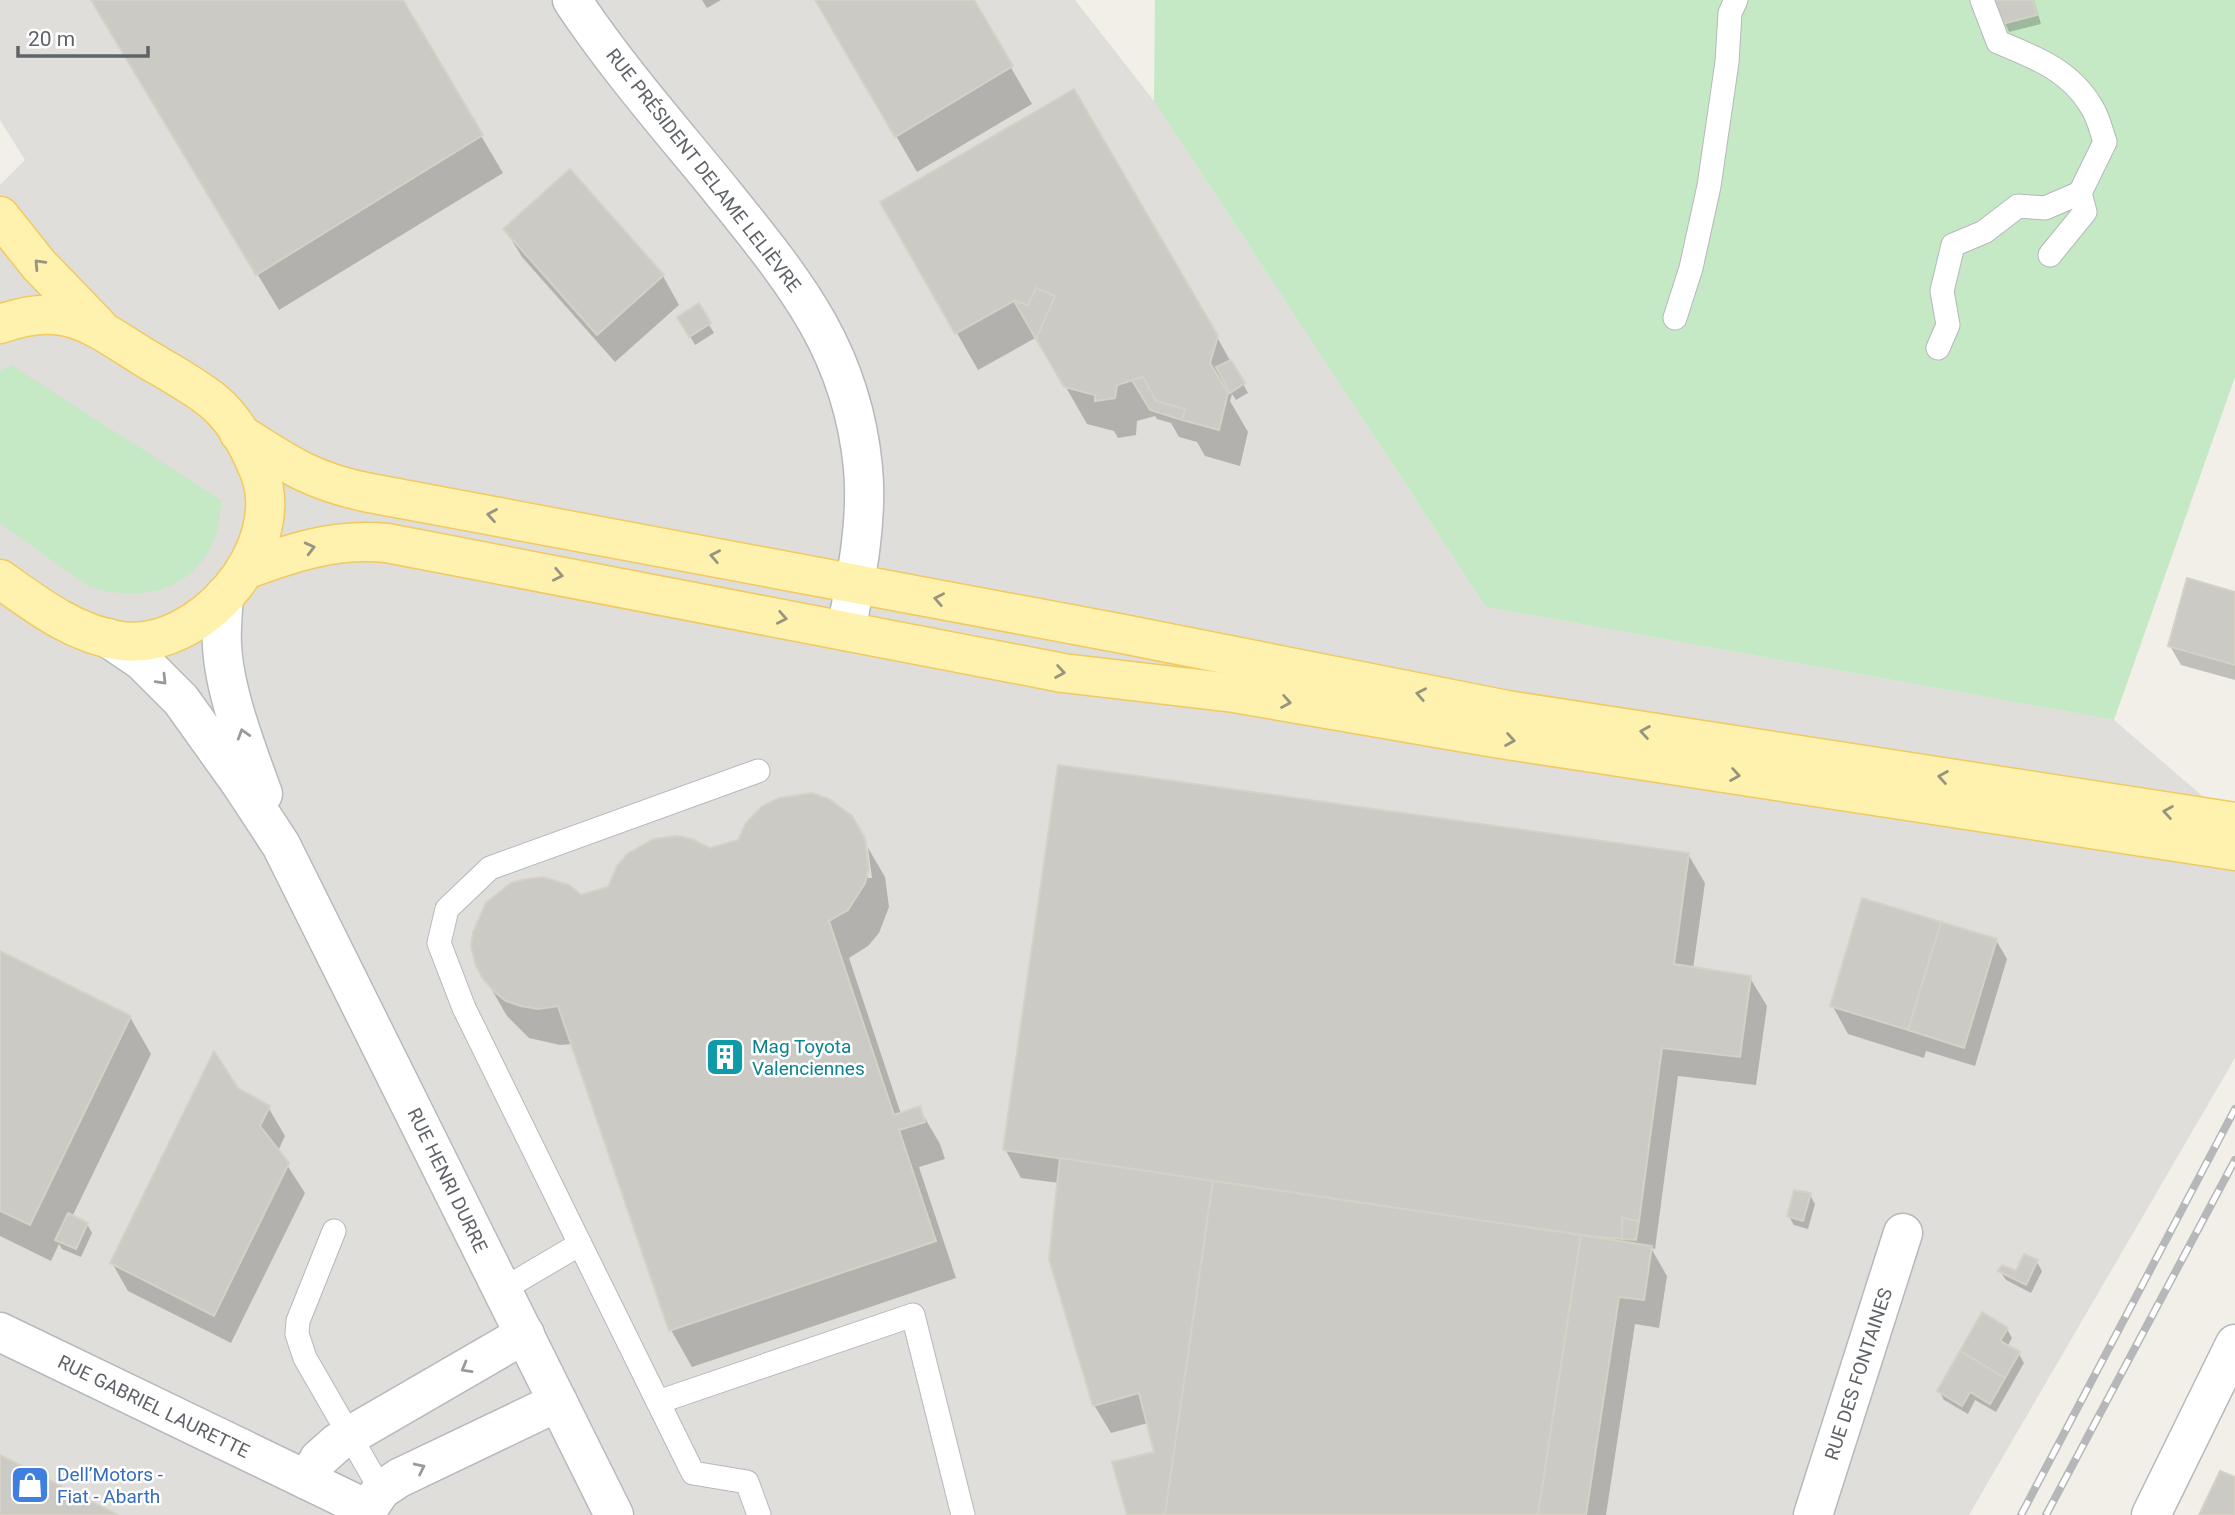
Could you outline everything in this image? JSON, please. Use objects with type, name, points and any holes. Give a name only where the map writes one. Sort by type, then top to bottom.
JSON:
[{"type":"main road","points":[[0,216],[39,265],[103,331]]},
{"type":"main road","points":[[0,324],[53,314],[80,319],[213,401],[239,433],[260,474],[267,505],[262,536],[235,583]]},
{"type":"main road","points":[[239,433],[290,466],[337,486],[1507,710],[2235,822]]},
{"type":"main road","points":[[0,579],[68,625],[108,638],[136,641],[164,635],[191,622],[235,583],[313,547],[369,541],[1073,674],[1244,695],[1495,738],[2235,851]]},
{"type":"street","name":"RUE PRÉSIDENT DELAME LELIÈVRE","points":[[572,0],[634,84],[782,266],[827,338],[850,396],[863,468],[863,514],[855,584],[846,631]]},
{"type":"street","name":"RUE HENRI DURRE","points":[[235,583],[222,646],[228,680],[253,767],[281,845],[614,1515]]},
{"type":"street","name":"RUE HENRI DURRE","points":[[108,638],[142,661],[181,700],[281,845]]},
{"type":"street","name":"RUE DES FONTAINES","points":[[1813,1515],[1903,1233]]},
{"type":"street","name":"RUE GABRIEL LAURETTE","points":[[0,1332],[307,1480],[370,1505]]},
{"type":"street","points":[[307,1480],[327,1450],[349,1435],[525,1334]]},
{"type":"street","points":[[2151,1515],[2235,1344]]},
{"type":"street","points":[[370,1505],[400,1478],[558,1402]]},
{"type":"lane","points":[[1675,318],[1691,268],[1709,186],[1727,62],[1730,13],[1736,0]]},
{"type":"lane","points":[[1938,348],[1948,325],[1942,291],[1953,246],[1984,232],[2018,206],[2045,208],[2080,192],[2105,142],[2093,108],[2076,85],[2045,61],[1998,42],[1982,0]]},
{"type":"lane","points":[[2050,255],[2085,212],[2080,192]]},
{"type":"lane","points":[[758,771],[490,868],[447,909],[439,943],[464,1009],[693,1473],[747,1482],[759,1515]]},
{"type":"lane","points":[[334,1231],[303,1306],[297,1334],[304,1358],[349,1435],[370,1505]]},
{"type":"lane","points":[[502,1290],[580,1244]]},
{"type":"lane","points":[[658,1402],[913,1315],[963,1515]]},
{"type":"shaded area","points":[[0,0],[1075,0],[1154,101],[1486,607],[2114,720],[2235,824],[2235,1058],[1969,1515],[0,1515],[0,185],[25,160],[0,120]]},
{"type":"green space","points":[[1155,0],[2235,0],[2235,377],[2114,720],[1486,607],[1154,101]]},
{"type":"green space","points":[[11,365],[221,500],[218,526],[210,549],[197,567],[180,580],[161,589],[138,593],[114,592],[88,586],[0,523],[0,371]]},
{"type":"building","points":[[91,0],[403,0],[483,135],[256,275]]},
{"type":"building","points":[[815,0],[974,0],[1013,66],[895,137]]},
{"type":"building","points":[[1992,0],[2033,0],[2037,15],[2002,24]]},
{"type":"building","points":[[1074,89],[1218,336],[1210,363],[1228,393],[1219,430],[1182,420],[1185,409],[1156,401],[1143,377],[1117,385],[1115,398],[1095,401],[1095,395],[1064,387],[1036,339],[1055,296],[1036,288],[1028,305],[1014,301],[955,334],[880,202]]},
{"type":"building","points":[[570,169],[664,275],[597,335],[503,229]]},
{"type":"building","points":[[1036,288],[1055,296],[1036,339],[1014,301],[1028,305]]},
{"type":"building","points":[[699,303],[711,323],[689,337],[677,317]]},
{"type":"building","points":[[1231,360],[1245,383],[1230,393],[1216,367]]},
{"type":"building","points":[[1143,377],[1156,401],[1185,409],[1182,420],[1150,410],[1132,380]]},
{"type":"building","points":[[2187,578],[2235,592],[2235,665],[2168,646]]},
{"type":"building","points":[[1058,765],[1689,853],[1674,964],[1751,976],[1740,1057],[1662,1048],[1639,1221],[1622,1218],[1622,1239],[1003,1150]]},
{"type":"building","name":"Mag Toyota Valenciennes","points":[[812,793],[829,799],[852,816],[865,838],[869,869],[865,883],[848,910],[829,921],[894,1115],[920,1106],[925,1122],[899,1130],[936,1241],[669,1331],[558,1006],[538,1009],[521,1006],[506,1001],[495,992],[476,966],[471,947],[473,932],[486,903],[511,883],[543,877],[569,885],[581,895],[608,887],[617,866],[627,854],[654,839],[677,836],[692,839],[710,848],[738,840],[746,823],[761,807],[779,798]]},
{"type":"building","points":[[1862,898],[1941,922],[1908,1030],[1830,1006]]},
{"type":"building","points":[[1941,922],[1997,939],[1964,1048],[1908,1030]]},
{"type":"building","points":[[0,951],[131,1016],[30,1225],[0,1211]]},
{"type":"building","points":[[214,1051],[238,1088],[270,1106],[260,1126],[289,1163],[214,1316],[110,1263]]},
{"type":"building","points":[[1060,1158],[1213,1181],[1165,1515],[1127,1515],[1112,1462],[1154,1452],[1139,1393],[1093,1406],[1049,1259]]},
{"type":"building","points":[[1213,1181],[1581,1235],[1538,1515],[1165,1515]]},
{"type":"building","points":[[1794,1190],[1811,1193],[1803,1221],[1787,1216]]},
{"type":"building","points":[[68,1213],[88,1223],[76,1249],[55,1240]]},
{"type":"building","points":[[1622,1218],[1639,1221],[1636,1240],[1622,1239]]},
{"type":"building","points":[[1581,1235],[1652,1246],[1644,1300],[1619,1297],[1586,1515],[1538,1515]]},
{"type":"building","points":[[2024,1254],[2038,1260],[2026,1285],[1998,1271],[2002,1265],[2016,1271]]},
{"type":"building","points":[[1982,1312],[2008,1328],[2000,1341],[2020,1352],[2005,1378],[1960,1351]]},
{"type":"building","points":[[1960,1351],[2005,1378],[1990,1404],[1970,1392],[1962,1406],[1937,1391]]},
{"type":"building","name":"Dell’Motors - Fiat - Abarth","points":[[0,1455],[118,1515],[0,1515]]},
{"type":"building","points":[[2220,1471],[2235,1477],[2235,1515],[2199,1515]]},
{"type":"railway","points":[[2021,1515],[2235,1109]]},
{"type":"railway","points":[[2046,1515],[2235,1160]]},
{"type":"place","name":"Mag Toyota Valenciennes","points":[[725,1057]]},
{"type":"place","name":"Dell’Motors - Fiat - Abarth","points":[[30,1485]]}]
